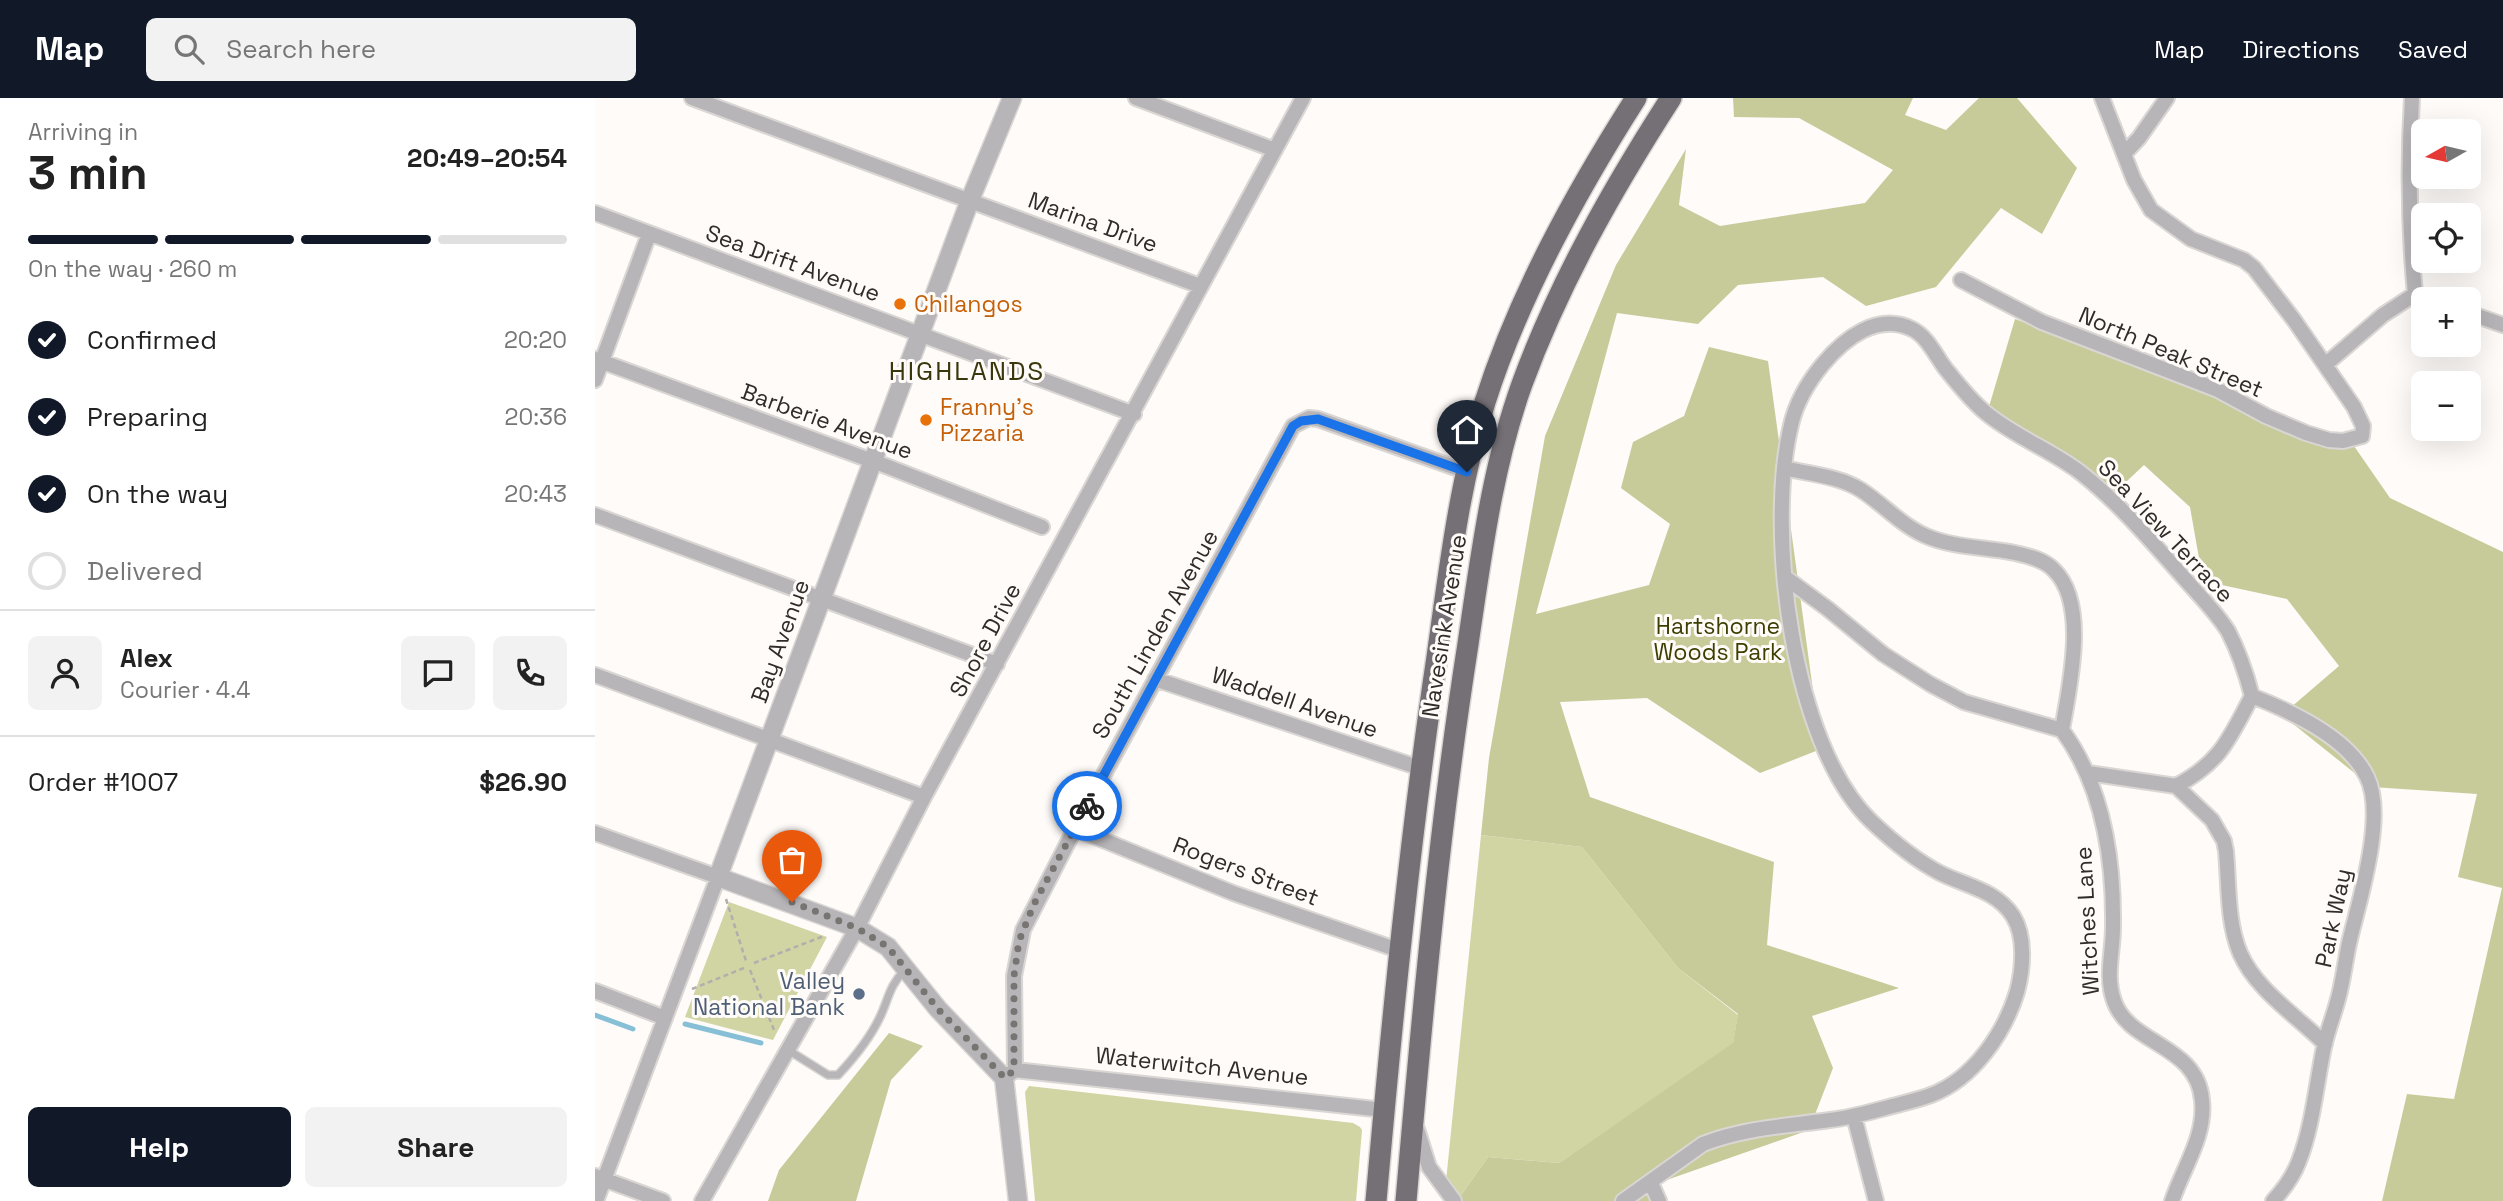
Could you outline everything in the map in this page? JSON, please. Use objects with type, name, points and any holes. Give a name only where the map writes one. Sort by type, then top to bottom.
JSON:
[{"type":"highway","name":"Navesink Avenue","points":[[1376,1201],[1420,768],[1467,472],[1496,369],[1538,272],[1636,98]]},
{"type":"highway","name":"Navesink Avenue","points":[[1406,1201],[1454,731],[1497,472],[1512,414],[1543,330],[1609,199],[1671,98]]},
{"type":"street","name":"Bay Avenue","points":[[596,1201],[600,1178],[665,1018],[919,334],[1012,98]]},
{"type":"street","points":[[1136,98],[1275,150]]},
{"type":"street","name":"Shore Drive","points":[[702,1201],[857,928],[924,797],[1303,98]]},
{"type":"street","points":[[2102,98],[2134,180],[2151,210],[2190,239],[2244,260],[2253,268],[2325,365],[2382,315],[2411,297]]},
{"type":"street","points":[[2124,154],[2139,138],[2167,98]]},
{"type":"street","points":[[2412,98],[2409,145],[2410,234],[2414,287]]},
{"type":"street","name":"Marina Drive","points":[[694,99],[1201,286]]},
{"type":"street","name":"Sea Drift Avenue","points":[[595,213],[1134,414]]},
{"type":"street","points":[[595,380],[599,360],[649,234]]},
{"type":"street","name":"North Peak Street","points":[[1961,280],[2076,337],[2218,390],[2266,416],[2329,440],[2350,441],[2362,436],[2363,426],[2325,365]]},
{"type":"street","points":[[2481,317],[2503,325]]},
{"type":"street","name":"Sea View Terrace","points":[[1784,468],[1791,424],[1799,401],[1821,366],[1851,336],[1871,327],[1887,324],[1916,331],[1984,412],[2005,427],[2053,453],[2103,492],[2151,541],[2225,626],[2243,664],[2252,696]]},
{"type":"street","name":"Barberie Avenue","points":[[599,360],[1042,527]]},
{"type":"street","name":"South Linden Avenue","points":[[1009,1074],[1014,976],[1019,941],[1034,904],[1293,426],[1301,421],[1318,419],[1467,472]]},
{"type":"street","points":[[1623,1201],[1703,1144],[1717,1138],[1753,1129],[1854,1116],[1930,1096],[1960,1079],[1991,1046],[2016,996],[2022,959],[2016,920],[2002,903],[1986,892],[1939,873],[1870,820],[1840,781],[1825,748],[1809,703],[1792,630],[1781,541],[1784,468],[1844,481],[1927,537],[1960,546],[2024,555],[2054,569],[2062,580],[2068,594],[2075,642],[2062,730],[1964,702],[1930,684],[1883,654],[1828,608],[1786,578]]},
{"type":"street","points":[[595,515],[997,664]]},
{"type":"street","points":[[595,675],[924,797]]},
{"type":"street","name":"Waddell Avenue","points":[[1155,680],[1420,768]]},
{"type":"street","points":[[2176,786],[2190,779],[2219,756],[2252,696]]},
{"type":"street","name":"Park Way","points":[[2252,696],[2289,711],[2324,732],[2347,751],[2369,779],[2373,817],[2368,867],[2300,1158],[2294,1174],[2273,1201]]},
{"type":"street","name":"Witches Lane","points":[[2062,730],[2088,773],[2102,819],[2111,870],[2113,931],[2109,987],[2115,1004],[2129,1025],[2168,1048],[2182,1060],[2194,1075],[2202,1099],[2198,1134],[2191,1158],[2172,1201]]},
{"type":"street","points":[[2088,773],[2176,786],[2212,820],[2224,841],[2232,929],[2240,954],[2269,992],[2325,1044]]},
{"type":"street","name":"Rogers Street","points":[[1076,829],[1233,893],[1401,951]]},
{"type":"street","points":[[595,833],[857,928],[888,947],[938,1009],[1009,1074],[1018,1201]]},
{"type":"street","points":[[595,991],[665,1018]]},
{"type":"street","name":"Waterwitch Avenue","points":[[1009,1074],[1384,1110]]},
{"type":"street","points":[[1854,1116],[1876,1201]]},
{"type":"street","points":[[1413,1117],[1429,1167],[1454,1201]]},
{"type":"street","points":[[600,1178],[663,1201]]},
{"type":"street","points":[[1651,1182],[1659,1201]]},
{"type":"lane","points":[[787,1049],[828,1075],[838,1074],[873,1030],[882,1014],[891,987],[906,970]]},
{"type":"path","points":[[726,898],[746,961]]},
{"type":"path","points":[[754,963],[824,936]]},
{"type":"path","points":[[691,989],[744,968]]},
{"type":"path","points":[[751,970],[775,1030]]},
{"type":"green space","name":"Hartshorne Woods Park","points":[[1733,98],[1913,98],[1905,115],[1946,130],[1979,98],[2017,98],[2077,168],[2042,234],[2001,208],[1936,287],[1866,306],[1823,277],[1738,285],[1698,324],[1617,313],[1536,614],[1649,585],[1670,524],[1621,488],[1633,442],[1684,416],[1709,347],[1768,361],[1821,749],[1760,773],[1647,698],[1560,702],[1590,797],[1774,862],[1767,945],[1899,988],[1812,1016],[1833,1068],[1809,1130],[1661,1182],[1664,1201],[1457,1201],[1488,1157],[1559,1163],[1733,1043],[1738,1014],[1678,968],[1582,847],[1481,835],[1489,758],[1545,436],[1616,265],[1686,149],[1679,205],[1720,226],[1865,203],[1893,170],[1799,118],[1734,117]]},
{"type":"green space","points":[[2015,319],[2354,446],[2390,498],[2503,552],[2503,1201],[2382,1201],[2407,1094],[2454,1099],[2502,888],[2458,877],[2477,794],[2372,787],[2282,715],[2339,666],[2287,599],[2203,581],[2190,507],[2144,465],[2110,497],[1988,410]]},
{"type":"green space","points":[[1481,835],[1582,847],[1678,968],[1738,1015],[1733,1044],[1559,1163],[1488,1157],[1457,1201],[1444,1201]]},
{"type":"green space","points":[[729,902],[827,937],[773,1040],[685,1017]]},
{"type":"green space","points":[[889,1033],[923,1046],[891,1080],[856,1201],[768,1201],[779,1170]]},
{"type":"green space","points":[[1029,1086],[1353,1123],[1362,1130],[1356,1201],[1035,1201],[1025,1092]]},
{"type":"waterway","points":[[595,1015],[633,1029]]},
{"type":"waterway","points":[[685,1024],[761,1043]]},
{"type":"way so far","points":[[792,902],[857,928],[888,947],[938,1009],[1005,1078],[1014,1070],[1014,976],[1019,941],[1034,904],[1087,806]]},
{"type":"place","name":"Chilangos","points":[[900,304]]},
{"type":"place","name":"Franny's Pizzaria","points":[[926,420]]},
{"type":"place","name":"Valley National Bank","points":[[859,994]]},
{"type":"district","name":"HIGHLANDS","points":[[967,371]]},
{"type":"route","points":[[1087,806],[1293,426],[1309,418],[1318,419],[1467,472]]}]
